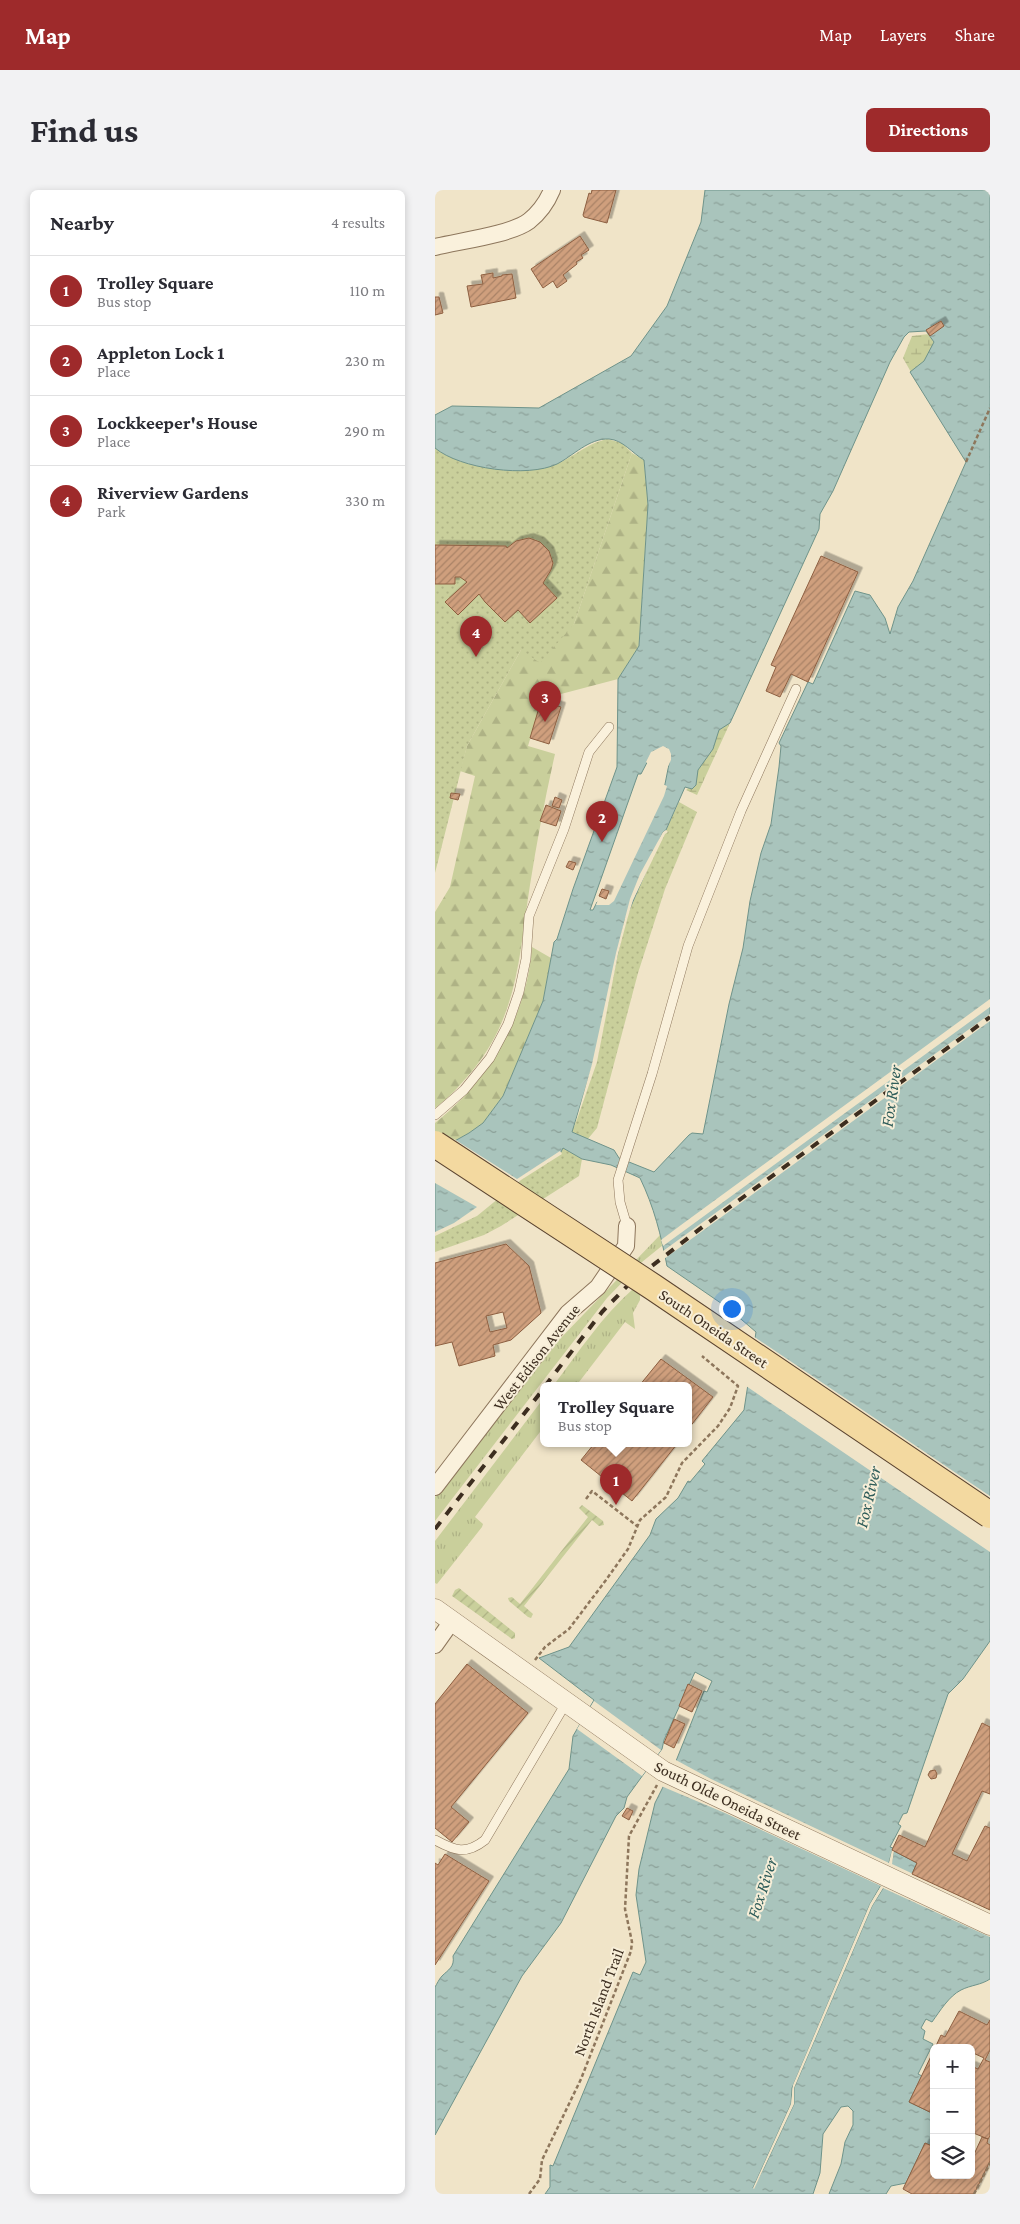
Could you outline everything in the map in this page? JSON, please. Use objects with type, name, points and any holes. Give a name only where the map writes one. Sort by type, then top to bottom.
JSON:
[{"type":"main road","name":"South Oneida Street","points":[[435,1144],[653,1287],[990,1515]]},
{"type":"main road","name":"South Oneida Street","points":[[435,1164],[552,1236],[990,1533]]},
{"type":"street","points":[[435,246],[510,230],[528,221],[546,204],[552,190]]},
{"type":"street","name":"West Edison Avenue","points":[[435,1487],[568,1313],[598,1287],[626,1246],[627,1226]]},
{"type":"street","name":"South Olde Oneida Street","points":[[435,1609],[566,1702],[659,1773],[990,1925]]},
{"type":"street","points":[[435,1645],[452,1622]]},
{"type":"lane","points":[[627,1226],[619,1202],[618,1180],[652,1074],[688,946],[741,811],[796,690]]},
{"type":"lane","points":[[435,1114],[464,1090],[485,1064],[508,1024],[519,992],[526,959],[529,916],[564,829],[589,752],[609,727]]},
{"type":"lane","points":[[435,1840],[460,1850],[474,1848],[485,1840],[566,1702]]},
{"type":"path","points":[[966,462],[990,408]]},
{"type":"path","points":[[525,1673],[541,1651],[562,1636],[585,1608],[629,1550],[637,1526],[650,1510],[666,1497],[682,1463],[717,1426],[731,1408],[739,1386],[702,1356]]},
{"type":"path","points":[[587,1499],[592,1491],[637,1526]]},
{"type":"path","name":"North Island Trail","points":[[529,2194],[540,2179],[542,2160],[581,2079],[631,1951],[632,1942],[625,1909],[629,1836],[659,1773]]},
{"type":"path","points":[[974,2194],[990,2163]]},
{"type":"green space","points":[[929,334],[934,342],[921,390],[903,358],[912,336]]},
{"type":"green space","points":[[607,439],[622,443],[632,453],[574,624],[540,663],[521,650],[467,746],[435,873],[435,448],[446,455],[477,466],[494,469],[528,470],[556,464],[592,444]]},
{"type":"green space","points":[[632,453],[644,460],[648,505],[639,646],[618,679],[542,699],[528,746],[555,754],[535,852],[515,982],[500,1027],[488,1049],[460,1085],[435,1108],[435,912],[450,887],[475,776],[460,771],[467,746],[521,650],[574,624]]},
{"type":"green space","points":[[725,723],[730,723],[697,795],[686,790],[694,783],[697,768],[705,751]]},
{"type":"green space","points":[[679,802],[697,812],[665,889],[638,973],[597,1128],[587,1140],[572,1132],[625,920],[663,832],[666,830]]},
{"type":"green space","points":[[532,947],[551,958],[543,1001],[503,1096],[483,1123],[435,1152],[435,1123],[472,1087],[488,1067],[502,1045],[513,1022],[529,973]]},
{"type":"green space","points":[[563,1147],[582,1159],[579,1176],[484,1235],[435,1252],[435,1234]]},
{"type":"green space","points":[[661,1234],[663,1245],[642,1262],[607,1298],[542,1382],[540,1382],[540,1385],[435,1521],[435,1497],[557,1342]]},
{"type":"green space","points":[[634,1288],[640,1293],[640,1300],[633,1313],[635,1329],[625,1322],[579,1382],[556,1382],[611,1310]]},
{"type":"green space","points":[[540,1403],[540,1432],[475,1517],[483,1524],[482,1527],[437,1584],[435,1583],[435,1541]]},
{"type":"green space","points":[[582,1505],[603,1521],[604,1525],[599,1526],[592,1520],[524,1606],[533,1614],[531,1618],[528,1617],[508,1598],[512,1597],[520,1604],[588,1517],[579,1508]]},
{"type":"green space","points":[[459,1588],[515,1633],[515,1638],[512,1639],[452,1596],[455,1590]]},
{"type":"water","name":"Fox River","points":[[705,190],[990,190],[990,1641],[963,1679],[948,1694],[907,1813],[903,1814],[898,1824],[901,1826],[890,1847],[893,1848],[884,1880],[870,1904],[792,2088],[791,2104],[753,2188],[794,2104],[794,2088],[872,1906],[887,1882],[894,1851],[917,1863],[912,1874],[990,1910],[990,1979],[957,1993],[945,2004],[932,2022],[926,2019],[921,2028],[925,2031],[923,2039],[933,2044],[930,2044],[930,2050],[918,2074],[922,2076],[909,2102],[930,2112],[930,2145],[925,2143],[906,2183],[891,2186],[886,2194],[829,2194],[841,2164],[845,2142],[853,2125],[853,2111],[848,2106],[841,2107],[823,2134],[820,2173],[813,2194],[545,2194],[550,2187],[550,2165],[553,2166],[633,1972],[640,1975],[646,1962],[636,1895],[639,1869],[655,1803],[676,1761],[704,1691],[707,1692],[712,1681],[695,1672],[664,1740],[662,1749],[627,1797],[624,1808],[616,1816],[561,1923],[522,1976],[435,2135],[435,1987],[441,1977],[452,1966],[453,1956],[569,1769],[573,1736],[594,1700],[539,1658],[569,1647],[650,1535],[656,1519],[678,1498],[688,1481],[690,1482],[705,1464],[702,1461],[744,1410],[756,1332],[728,1308],[667,1266],[657,1221],[640,1178],[611,1165],[582,1159],[563,1148],[561,1152],[520,1178],[478,1213],[435,1234],[435,1152],[483,1123],[503,1096],[543,1001],[554,942],[557,939],[617,767],[618,679],[639,646],[648,505],[644,460],[619,442],[609,439],[595,441],[563,461],[544,468],[512,471],[495,469],[461,461],[435,448],[435,415],[452,406],[539,408],[631,356],[667,306],[701,222]],"holes":[[[926,331],[934,342],[924,361],[910,372],[966,462],[913,581],[898,607],[890,634],[885,618],[870,595],[855,591],[813,684],[808,682],[779,743],[781,746],[779,767],[771,824],[761,853],[750,901],[743,948],[729,1004],[703,1134],[692,1133],[689,1135],[654,1172],[619,1158],[614,1150],[572,1132],[594,1061],[625,920],[663,832],[666,830],[685,787],[692,789],[696,785],[698,770],[713,749],[719,730],[730,723],[819,529],[820,514],[833,491],[890,362],[904,337],[909,332]],[[667,748],[670,759],[664,789],[612,901],[607,904],[597,902],[593,910],[590,910],[638,774],[641,774],[653,751]]]},
{"type":"pier","points":[[663,746],[669,749],[671,754],[671,760],[664,775],[668,759],[666,750],[655,753],[648,764],[646,762],[651,752]]},
{"type":"pier","points":[[662,784],[667,786],[664,796],[614,901],[609,905],[596,905],[598,900],[606,902],[611,899],[616,890]]},
{"type":"pier","points":[[666,830],[668,832],[665,834],[633,900],[618,954],[597,1062],[574,1128],[592,1064],[616,953],[630,899],[640,874],[663,832]]},
{"type":"pier","points":[[990,999],[990,1007],[663,1246],[661,1240]]},
{"type":"pier","points":[[990,1014],[990,1021],[664,1259],[663,1251]]},
{"type":"pier","points":[[454,1139],[517,1179],[560,1151],[562,1154],[521,1180],[477,1216],[435,1236],[435,1232],[454,1223],[477,1207],[435,1183],[435,1150]]},
{"type":"pier","points":[[753,1336],[990,1496],[990,1552],[746,1386]]},
{"type":"pier","points":[[594,1701],[661,1750],[642,1776],[577,1729]]},
{"type":"pier","points":[[674,1759],[711,1779],[889,1863],[892,1850],[894,1851],[892,1864],[990,1910],[990,1937],[883,1888],[872,1906],[794,2088],[794,2104],[754,2189],[791,2104],[793,2085],[870,1904],[881,1886],[725,1813],[661,1786]]},
{"type":"building","points":[[592,190],[616,190],[607,223],[584,217],[583,215],[589,193],[591,194]]},
{"type":"building","points":[[580,236],[589,250],[581,255],[583,258],[563,275],[567,281],[557,288],[553,281],[543,288],[531,269]]},
{"type":"building","points":[[493,273],[493,278],[512,274],[516,298],[471,307],[467,286],[483,284],[481,275]]},
{"type":"building","points":[[435,297],[439,297],[443,313],[435,315]]},
{"type":"building","points":[[941,321],[944,326],[930,336],[926,330]]},
{"type":"building","points":[[529,538],[540,542],[549,551],[553,563],[543,583],[557,598],[530,623],[518,610],[505,622],[479,594],[458,615],[445,602],[467,582],[460,577],[455,577],[455,584],[435,584],[435,545],[506,546],[507,548],[516,541]]},
{"type":"building","points":[[821,556],[858,572],[808,682],[791,674],[780,697],[766,691],[776,667],[771,665]]},
{"type":"building","points":[[541,701],[561,707],[549,744],[530,738]]},
{"type":"building","points":[[451,793],[460,794],[458,800],[450,798]]},
{"type":"building","points":[[555,797],[562,800],[559,808],[552,806]]},
{"type":"building","points":[[546,805],[561,811],[556,826],[540,821]]},
{"type":"building","points":[[569,861],[576,863],[573,870],[566,867]]},
{"type":"building","points":[[602,889],[609,891],[606,899],[599,896]]},
{"type":"building","points":[[506,1244],[529,1266],[541,1313],[511,1340],[493,1345],[495,1356],[459,1366],[452,1342],[435,1346],[435,1263]],"holes":[[[503,1312],[507,1328],[490,1332],[486,1316]]]},
{"type":"building","points":[[661,1359],[713,1397],[692,1424],[692,1382],[642,1382]]},
{"type":"building","points":[[592,1447],[675,1447],[632,1501],[581,1460]]},
{"type":"building","points":[[467,1664],[528,1713],[451,1807],[469,1822],[452,1842],[435,1828],[435,1704]]},
{"type":"building","points":[[688,1684],[702,1691],[692,1712],[679,1706]]},
{"type":"building","points":[[674,1719],[685,1724],[674,1748],[664,1743]]},
{"type":"building","points":[[982,1723],[990,1727],[990,1794],[982,1791],[952,1854],[967,1861],[985,1826],[990,1828],[990,1910],[912,1874],[917,1863],[892,1850],[899,1835],[925,1847]]},
{"type":"building","points":[[935,1770],[936,1778],[931,1779],[928,1775],[930,1771]]},
{"type":"building","points":[[627,1808],[633,1811],[629,1820],[622,1816]]},
{"type":"building","points":[[445,1854],[489,1881],[435,1965],[435,1863],[438,1865]]},
{"type":"building","points":[[959,2011],[987,2025],[990,2020],[990,2050],[985,2060],[990,2062],[990,2136],[988,2139],[975,2134],[975,2068],[978,2069],[984,2058],[975,2054],[975,2044],[937,2044],[941,2035],[945,2037]]},
{"type":"building","points":[[930,2058],[930,2112],[909,2102]]},
{"type":"building","points":[[982,2137],[988,2139],[990,2161],[974,2194],[912,2194],[903,2189],[925,2143],[930,2145],[930,2179],[975,2179],[975,2152]]},
{"type":"railway","points":[[548,1382],[602,1312],[631,1282],[705,1225],[990,1017]]},
{"type":"railway","points":[[435,1529],[540,1393]]},
{"type":"place","name":"Riverview Gardens","points":[[476,657]]},
{"type":"place","name":"Lockkeeper's House","points":[[545,722]]},
{"type":"place","name":"Appleton Lock 1","points":[[602,842]]},
{"type":"place","name":"Trolley Square","points":[[616,1505]]}]
